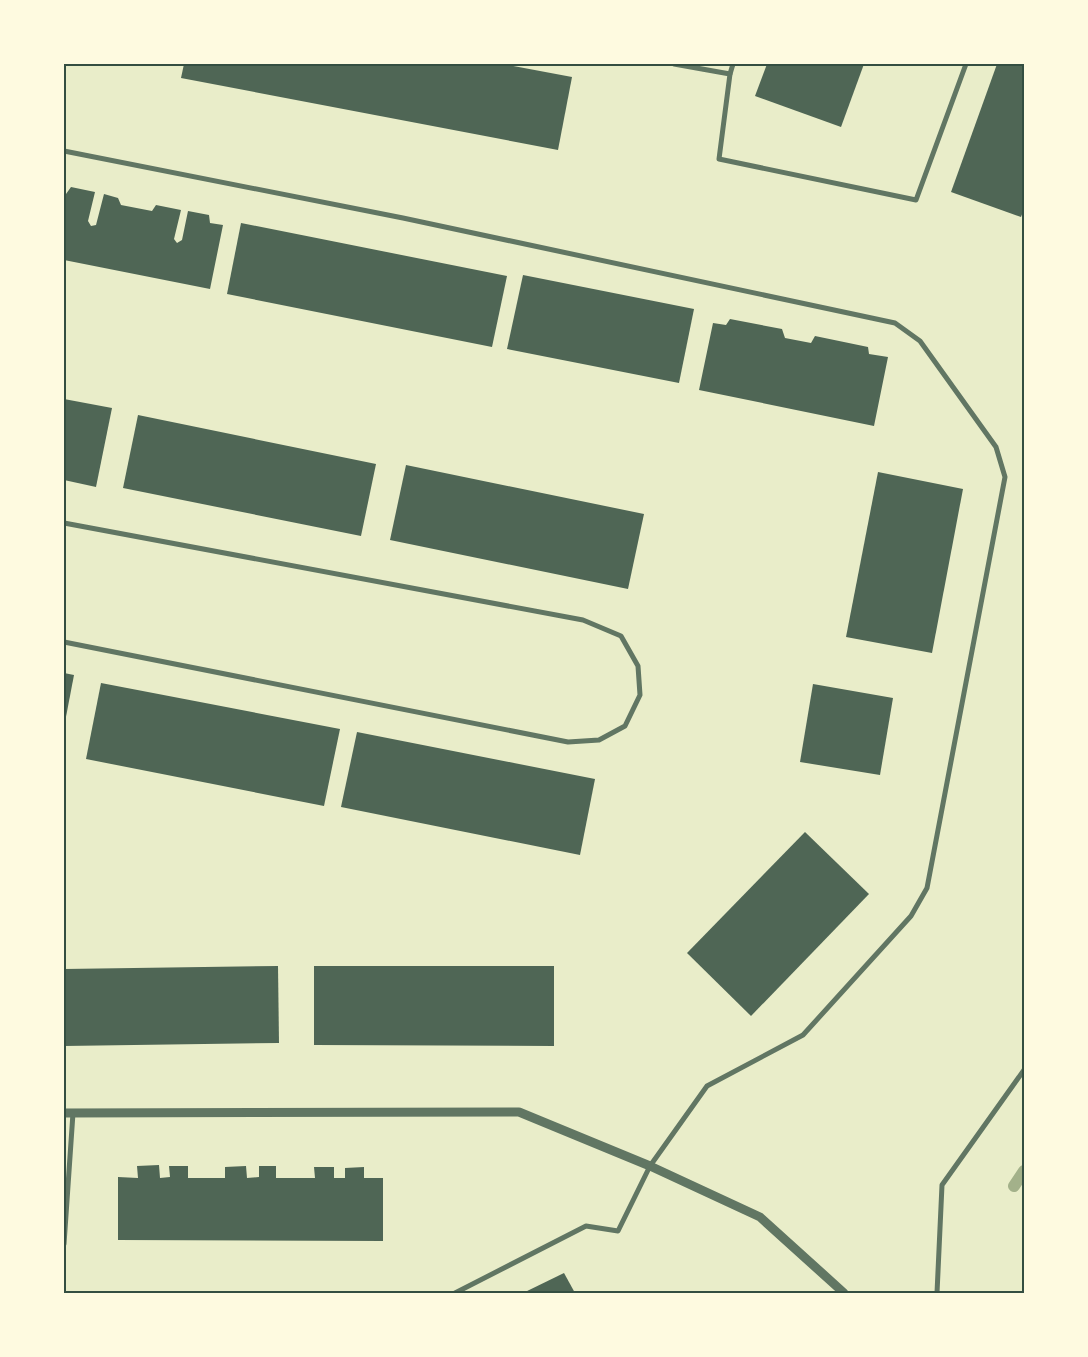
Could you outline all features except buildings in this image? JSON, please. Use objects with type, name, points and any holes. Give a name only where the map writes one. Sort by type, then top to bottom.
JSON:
[{"type":"street","points":[[674,64],[730,74]]},
{"type":"street","points":[[733,64],[730,74],[719,159],[916,200],[966,64]]},
{"type":"street","points":[[64,151],[403,218],[895,323],[920,342],[996,447],[1005,477],[927,888],[911,916],[803,1035],[707,1086],[650,1166],[618,1231],[586,1226],[455,1293]]},
{"type":"street","points":[[64,522],[584,620],[621,636],[638,666],[640,695],[625,726],[599,740],[568,742],[64,642]]},
{"type":"street","points":[[937,1293],[942,1185],[1024,1070]]},
{"type":"street","points":[[64,1244],[68,1113],[519,1112],[650,1166],[760,1217],[844,1293]]},
{"type":"waterway","points":[[1014,1186],[1024,1171]]}]
